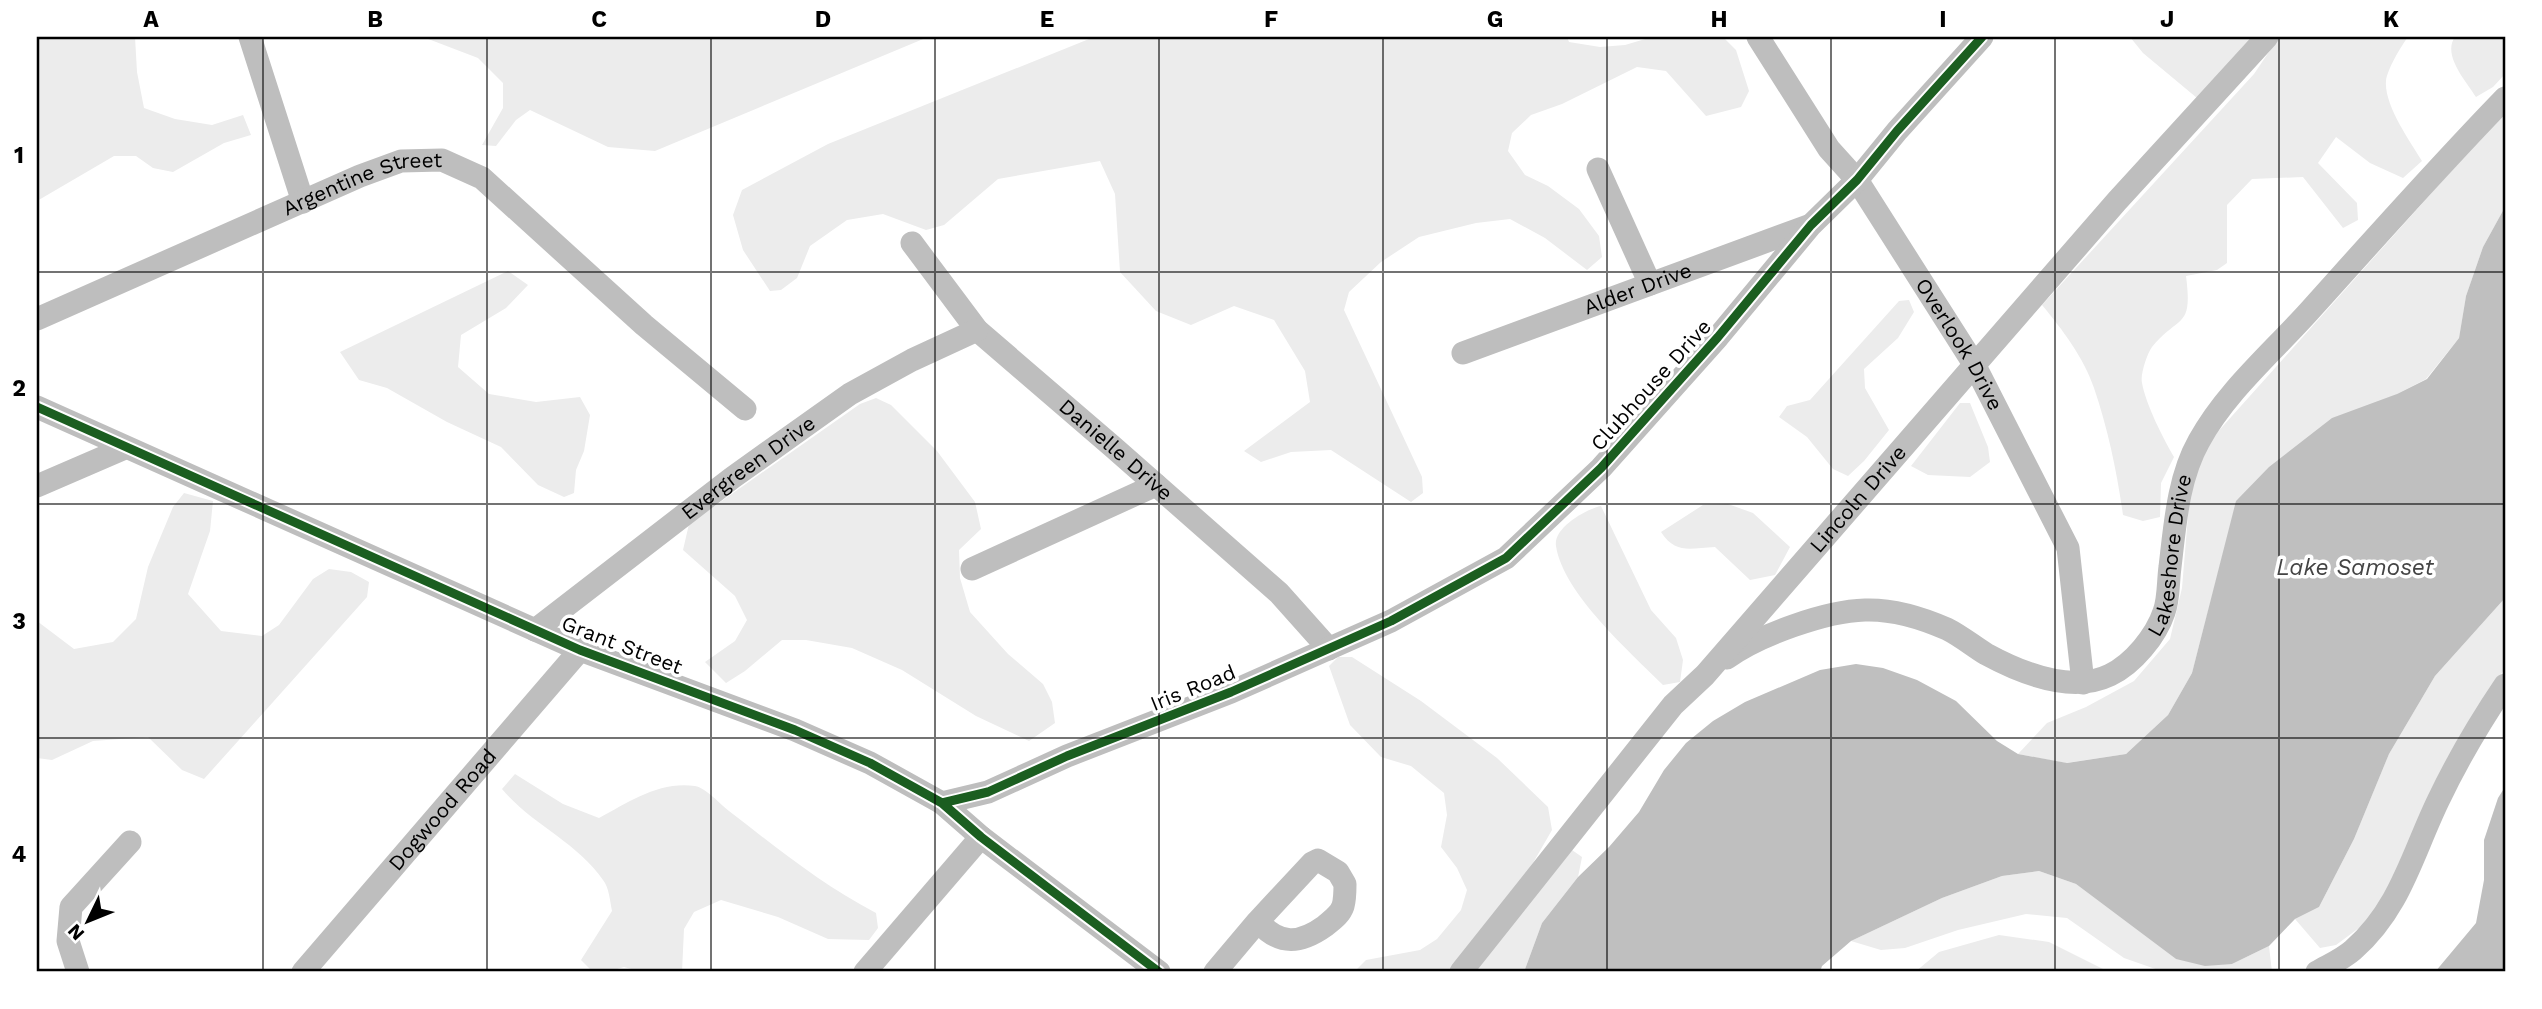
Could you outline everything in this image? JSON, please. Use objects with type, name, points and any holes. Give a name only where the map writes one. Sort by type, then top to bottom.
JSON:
[{"type":"street","points":[[250,37],[303,202]]},
{"type":"street","name":"Overlook Drive","points":[[1758,37],[1829,149],[1857,180],[1974,364],[2067,548],[2082,683]]},
{"type":"street","name":"Clubhouse Drive","points":[[1450,589],[1506,558],[1601,468],[1718,337],[1811,225],[1857,180],[1897,131],[1982,37]]},
{"type":"street","name":"Lincoln Drive","points":[[1461,972],[1673,705],[1705,675],[2117,201],[2267,37]]},
{"type":"street","name":"Lakeshore Drive","points":[[1705,675],[1740,649],[1780,631],[1822,618],[1865,610],[1908,615],[1949,630],[1986,654],[2025,672],[2054,680],[2082,683],[2110,676],[2144,649],[2165,611],[2182,481],[2199,441],[2224,405],[2505,98]]},
{"type":"street","name":"Argentine Street","points":[[37,319],[360,176],[401,161],[442,160],[482,178],[644,325],[745,409]]},
{"type":"street","points":[[1598,169],[1650,284]]},
{"type":"street","name":"Alder Drive","points":[[1463,353],[1811,225]]},
{"type":"street","name":"Danielle Drive","points":[[912,243],[977,330],[1279,593],[1329,649]]},
{"type":"street","name":"Evergreen Drive","points":[[535,630],[732,478],[850,394],[912,360],[977,330]]},
{"type":"street","name":"Grant Street","points":[[37,408],[580,650],[795,730],[870,763],[942,803],[981,837],[1154,971]]},
{"type":"street","points":[[37,486],[125,448]]},
{"type":"street","points":[[972,569],[1156,485]]},
{"type":"street","name":"Iris Road","points":[[942,803],[988,792],[1067,756],[1231,692],[1391,621],[1450,589]]},
{"type":"street","name":"Dogwood Road","points":[[303,972],[580,650]]},
{"type":"street","points":[[2317,972],[2352,951],[2382,921],[2404,883],[2438,802],[2458,763],[2505,685]]},
{"type":"street","points":[[865,972],[981,837]]},
{"type":"street","points":[[78,972],[68,941],[71,907],[130,842]]},
{"type":"street","points":[[1215,972],[1258,921]]},
{"type":"shaded area","points":[[37,37],[135,37],[137,72],[144,108],[175,119],[212,125],[243,115],[251,135],[224,143],[173,172],[153,168],[136,156],[114,156],[37,201]]},
{"type":"shaded area","points":[[423,37],[928,37],[655,151],[608,147],[530,110],[516,120],[496,146],[482,145],[503,108],[503,83],[478,58]]},
{"type":"shaded area","points":[[1094,37],[1567,37],[1569,42],[1600,47],[1625,45],[1652,37],[1723,37],[1736,50],[1749,91],[1741,107],[1706,116],[1666,71],[1637,67],[1562,104],[1531,115],[1512,133],[1508,151],[1525,175],[1548,186],[1579,209],[1599,236],[1602,257],[1587,270],[1545,238],[1510,219],[1476,223],[1419,237],[1381,262],[1349,292],[1344,310],[1422,477],[1423,493],[1411,502],[1331,450],[1291,452],[1261,462],[1244,451],[1310,402],[1305,371],[1274,320],[1234,306],[1191,325],[1156,311],[1120,272],[1115,194],[1100,161],[998,179],[944,225],[926,230],[883,214],[847,220],[810,246],[797,278],[781,290],[770,291],[743,250],[733,215],[742,190],[828,144]]},
{"type":"shaded area","points":[[2130,37],[2253,37],[2197,98],[2143,53]]},
{"type":"shaded area","points":[[2279,37],[2408,37],[2389,71],[2386,91],[2399,122],[2422,161],[2403,178],[2370,163],[2336,137],[2318,163],[2357,203],[2358,220],[2343,228],[2303,177],[2252,179],[2227,205],[2227,263],[2217,270],[2186,276],[2188,293],[2185,313],[2152,347],[2143,370],[2142,383],[2147,401],[2174,457],[2161,483],[2160,517],[2143,521],[2123,515],[2108,435],[2090,377],[2072,344],[2042,305],[2254,74]]},
{"type":"shaded area","points":[[2455,37],[2505,37],[2505,74],[2493,87],[2476,97],[2453,60],[2451,52]]},
{"type":"shaded area","points":[[2505,111],[2505,207],[2483,247],[2466,296],[2459,338],[2426,379],[2397,394],[2237,500],[2192,673],[2168,715],[2126,754],[2066,763],[2018,754],[2047,723],[2086,707],[2134,681],[2170,639],[2182,588],[2190,492],[2206,445]]},
{"type":"shaded area","points":[[508,271],[528,285],[506,308],[461,335],[458,367],[489,394],[536,402],[580,397],[590,415],[584,451],[576,470],[574,493],[564,497],[538,485],[501,447],[447,422],[387,388],[359,380],[340,352]]},
{"type":"shaded area","points":[[1909,300],[1914,312],[1898,338],[1864,369],[1865,388],[1889,430],[1848,476],[1833,469],[1807,437],[1779,417],[1787,406],[1810,400],[1899,301]]},
{"type":"shaded area","points":[[876,398],[891,405],[937,451],[975,502],[981,529],[959,550],[960,578],[970,612],[1008,654],[1043,684],[1052,702],[1055,723],[1029,741],[976,716],[902,670],[852,648],[806,640],[782,640],[726,683],[705,662],[735,641],[747,620],[735,596],[683,550],[689,524],[860,404]]},
{"type":"shaded area","points":[[1960,403],[1970,403],[1988,447],[1990,462],[1970,477],[1928,475],[1911,466]]},
{"type":"shaded area","points":[[184,493],[213,501],[210,531],[188,594],[221,631],[262,636],[279,625],[313,579],[329,569],[351,572],[369,582],[367,597],[204,779],[182,770],[148,737],[93,741],[52,760],[37,758],[37,621],[74,649],[113,642],[136,619],[148,567],[173,507]]},
{"type":"shaded area","points":[[1728,504],[1753,513],[1790,547],[1775,575],[1750,580],[1715,547],[1678,547],[1661,532],[1703,505]]},
{"type":"shaded area","points":[[1601,506],[1651,610],[1676,638],[1683,660],[1680,682],[1663,685],[1633,656],[1584,602],[1561,564],[1556,546],[1560,533],[1579,515]]},
{"type":"shaded area","points":[[2505,598],[2505,668],[2445,762],[2388,889],[2367,922],[2336,945],[2320,948],[2295,919],[2319,907],[2354,839],[2389,754],[2435,676]]},
{"type":"shaded area","points":[[1338,657],[1352,657],[1421,701],[1497,758],[1548,807],[1552,830],[1530,868],[1451,972],[1354,972],[1366,960],[1420,950],[1437,939],[1461,910],[1467,890],[1457,868],[1441,847],[1447,815],[1444,793],[1411,766],[1381,757],[1350,725],[1329,666]]},
{"type":"shaded area","points":[[515,774],[563,804],[599,818],[657,790],[682,785],[699,787],[800,865],[876,913],[878,928],[869,940],[828,939],[778,917],[721,900],[694,912],[684,929],[682,972],[642,972],[624,967],[607,972],[593,972],[581,960],[612,911],[607,886],[580,855],[526,813],[502,789]]},
{"type":"shaded area","points":[[1572,850],[1582,857],[1578,877],[1542,923],[1524,972],[1474,972]]},
{"type":"shaded area","points":[[2039,871],[2076,884],[2176,959],[2232,964],[2269,946],[2272,972],[2164,972],[2124,958],[2067,918],[2026,914],[1958,930],[1905,948],[1881,950],[1851,941],[1942,898],[2002,876]]},
{"type":"shaded area","points":[[1999,935],[2049,942],[2109,972],[2036,972],[2019,969],[1915,972],[1939,952]]},
{"type":"water","name":"Lake Samoset","points":[[2505,207],[2505,598],[2435,676],[2389,754],[2354,839],[2319,907],[2295,919],[2269,946],[2232,964],[2205,966],[2176,959],[2076,884],[2039,871],[2002,876],[1942,898],[1851,941],[1822,966],[1820,972],[1524,972],[1542,923],[1578,877],[1639,812],[1664,770],[1686,743],[1713,721],[1745,702],[1820,670],[1856,664],[1883,668],[1917,680],[1956,701],[1997,741],[2018,754],[2067,763],[2126,754],[2168,715],[2192,673],[2236,501],[2269,467],[2332,418],[2397,394],[2427,379],[2459,338],[2466,296],[2483,247]]},
{"type":"water","points":[[2505,787],[2505,972],[2435,972],[2476,923],[2484,880],[2484,840],[2498,798]]},
{"type":"cycle path","points":[[942,803],[988,792],[1067,756],[1231,692],[1391,621],[1506,558],[1601,468],[1718,337],[1811,225],[1857,180],[1897,131],[1982,37]]},
{"type":"cycle path","points":[[37,407],[580,650],[795,730],[870,763],[942,803],[981,837],[1159,972]]}]
